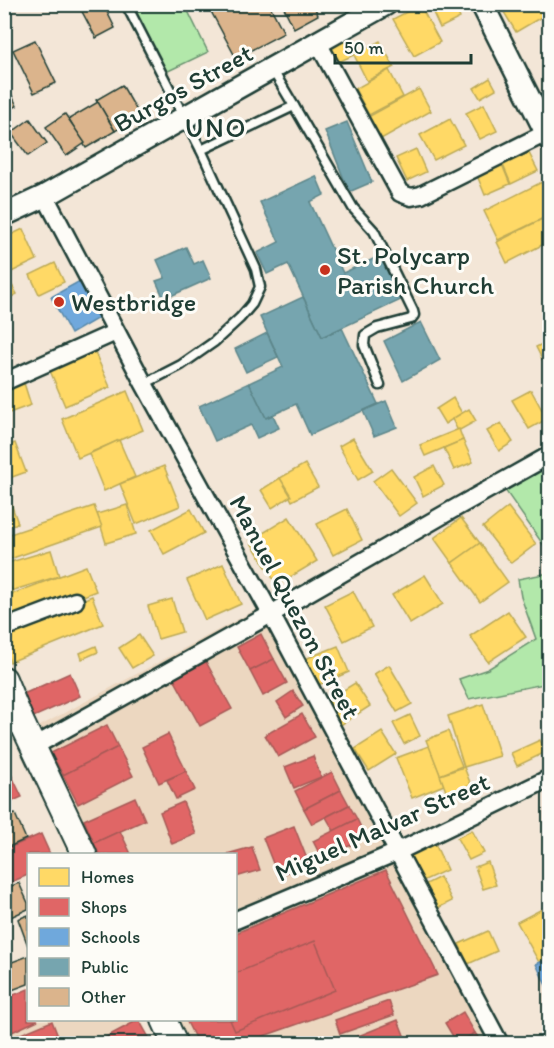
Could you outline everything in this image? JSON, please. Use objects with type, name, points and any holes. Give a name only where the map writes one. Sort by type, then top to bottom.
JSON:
[{"type":"main road","points":[[4,679],[13,728],[33,747],[83,853]]},
{"type":"main road","points":[[164,1021],[175,1044]]},
{"type":"street","name":"Burgos Street","points":[[4,215],[45,196],[318,43],[358,11],[386,4]]},
{"type":"street","points":[[318,43],[400,194],[421,195],[548,135],[482,4]]},
{"type":"street","name":"Manuel Quezon Street","points":[[45,196],[500,1044]]},
{"type":"street","points":[[4,382],[116,332]]},
{"type":"street","points":[[33,747],[549,455]]},
{"type":"street","points":[[4,628],[75,601]]},
{"type":"street","name":"Miguel Malvar Street","points":[[237,920],[397,852],[549,777]]},
{"type":"lane","points":[[126,4],[201,150],[256,269],[260,287],[252,304],[214,342],[181,365],[144,384]]},
{"type":"lane","points":[[272,69],[353,208],[374,231],[413,311],[414,315],[411,319],[377,328],[365,335],[364,345],[380,385]]},
{"type":"lane","points":[[201,150],[294,106]]},
{"type":"shaded area","points":[[257,609],[498,1043],[171,1043],[160,1021],[237,1021],[237,853],[82,853],[27,733]]},
{"type":"shaded area","points":[[27,994],[27,1021],[142,1021],[153,1043],[5,1043],[4,1005]]},
{"type":"green space","points":[[128,5],[185,5],[208,52],[162,74]]},
{"type":"green space","points":[[550,463],[549,553],[498,480]]},
{"type":"green space","points":[[549,573],[549,683],[469,699],[459,679],[488,669],[536,639],[521,597],[518,579]]},
{"type":"building: Homes","points":[[429,4],[453,4],[460,18],[440,28]]},
{"type":"building: Homes","points":[[499,4],[550,4],[550,12],[516,32]]},
{"type":"building: Homes","points":[[420,5],[440,42],[414,56],[393,19]]},
{"type":"building: Homes","points":[[343,33],[354,55],[334,64],[324,43]]},
{"type":"building: Homes","points":[[380,41],[394,67],[367,81],[354,55]]},
{"type":"building: Homes","points":[[389,70],[403,97],[369,115],[355,89]]},
{"type":"building: Homes","points":[[490,78],[496,89],[480,98],[474,88]]},
{"type":"building: Homes","points":[[419,89],[431,111],[381,139],[368,117]]},
{"type":"building: Homes","points":[[484,104],[497,131],[480,139],[466,113]]},
{"type":"building: Homes","points":[[450,119],[464,145],[434,160],[420,135]]},
{"type":"building: Homes","points":[[416,149],[426,172],[407,181],[396,158]]},
{"type":"building: Homes","points":[[529,153],[538,171],[511,184],[503,165]]},
{"type":"building: Homes","points":[[501,162],[510,184],[485,195],[476,173]]},
{"type":"building: Homes","points":[[544,181],[550,192],[550,215],[498,240],[484,211]]},
{"type":"building: Homes","points":[[550,215],[550,241],[507,263],[497,242]]},
{"type":"building: Homes","points":[[23,229],[37,260],[5,275],[4,238]]},
{"type":"building: Homes","points":[[55,263],[64,282],[39,294],[30,275]]},
{"type":"building: Homes","points":[[4,272],[17,294],[4,301]]},
{"type":"building: Homes","points":[[550,340],[550,375],[536,347]]},
{"type":"building: Homes","points":[[93,348],[110,387],[65,406],[48,366]]},
{"type":"building: Homes","points":[[24,383],[31,405],[4,415],[4,390]]},
{"type":"building: Homes","points":[[531,390],[547,419],[529,429],[512,400]]},
{"type":"building: Homes","points":[[127,391],[143,430],[78,458],[62,419]]},
{"type":"building: Homes","points":[[453,398],[462,413],[445,424],[436,409]]},
{"type":"building: Homes","points":[[469,409],[476,421],[458,431],[452,419]]},
{"type":"building: Homes","points":[[501,423],[513,442],[499,451],[487,431]]},
{"type":"building: Homes","points":[[459,429],[463,440],[425,456],[420,445]]},
{"type":"building: Homes","points":[[353,438],[373,471],[358,480],[339,446]]},
{"type":"building: Homes","points":[[119,440],[135,477],[104,491],[89,454]]},
{"type":"building: Homes","points":[[463,440],[473,462],[454,470],[444,448]]},
{"type":"building: Homes","points":[[15,443],[26,472],[4,480],[4,447]]},
{"type":"building: Homes","points":[[305,464],[318,487],[292,501],[280,478]]},
{"type":"building: Homes","points":[[164,466],[180,506],[136,524],[120,484]]},
{"type":"building: Homes","points":[[434,466],[444,485],[423,496],[414,477]]},
{"type":"building: Homes","points":[[391,468],[417,503],[399,516],[373,481]]},
{"type":"building: Homes","points":[[280,478],[291,496],[272,508],[261,490]]},
{"type":"building: Homes","points":[[4,490],[6,490],[18,523],[4,528]]},
{"type":"building: Homes","points":[[127,505],[136,534],[106,543],[97,514]]},
{"type":"building: Homes","points":[[94,506],[102,527],[7,560],[4,552],[4,536]]},
{"type":"building: Homes","points":[[508,507],[536,544],[511,563],[483,527]]},
{"type":"building: Homes","points":[[191,509],[204,533],[164,554],[151,530]]},
{"type":"building: Homes","points":[[347,509],[362,540],[333,555],[317,524]]},
{"type":"building: Homes","points":[[289,517],[317,561],[277,585],[250,541]]},
{"type":"building: Homes","points":[[461,518],[480,543],[452,563],[434,538]]},
{"type":"building: Homes","points":[[480,543],[508,582],[480,602],[452,563]]},
{"type":"building: Homes","points":[[51,550],[59,576],[11,591],[4,564]]},
{"type":"building: Homes","points":[[223,564],[241,604],[205,620],[187,580]]},
{"type":"building: Homes","points":[[86,566],[96,591],[6,626],[4,597]]},
{"type":"building: Homes","points":[[425,575],[443,604],[410,624],[392,595]]},
{"type":"building: Homes","points":[[4,576],[14,593],[4,598]]},
{"type":"building: Homes","points":[[353,591],[372,627],[344,641],[325,605]]},
{"type":"building: Homes","points":[[92,596],[103,624],[10,662],[4,648],[4,631]]},
{"type":"building: Homes","points":[[172,599],[182,632],[158,639],[148,606]]},
{"type":"building: Homes","points":[[508,611],[526,637],[488,662],[470,636]]},
{"type":"building: Homes","points":[[139,635],[153,656],[132,668],[119,648]]},
{"type":"building: Homes","points":[[96,646],[98,652],[82,659],[80,653]]},
{"type":"building: Homes","points":[[338,646],[349,672],[311,688],[300,661]]},
{"type":"building: Homes","points":[[389,665],[412,704],[397,712],[374,674]]},
{"type":"building: Homes","points":[[355,683],[370,706],[336,728],[321,704]]},
{"type":"building: Homes","points":[[483,704],[500,756],[464,767],[448,716]]},
{"type":"building: Homes","points":[[410,715],[420,736],[404,744],[393,723]]},
{"type":"building: Homes","points":[[448,731],[462,766],[440,775],[426,740]]},
{"type":"building: Homes","points":[[382,732],[396,754],[369,771],[355,749]]},
{"type":"building: Homes","points":[[540,740],[546,752],[517,766],[511,753]]},
{"type":"building: Homes","points":[[429,746],[444,785],[412,798],[396,758]]},
{"type":"building: Homes","points":[[464,767],[471,785],[447,794],[440,775]]},
{"type":"building: Homes","points":[[472,830],[484,853],[469,860],[457,838]]},
{"type":"building: Homes","points":[[432,837],[447,870],[416,884],[401,852]]},
{"type":"building: Homes","points":[[488,862],[496,885],[483,889],[475,867]]},
{"type":"building: Homes","points":[[440,877],[452,901],[430,912],[418,888]]},
{"type":"building: Homes","points":[[544,908],[550,918],[550,959],[540,964],[517,922]]},
{"type":"building: Homes","points":[[488,931],[497,951],[468,964],[459,944]]},
{"type":"building: Shops","points":[[261,634],[274,659],[250,671],[237,647]]},
{"type":"building: Shops","points":[[274,659],[287,683],[263,696],[250,671]]},
{"type":"building: Shops","points":[[205,660],[232,709],[200,726],[173,677]]},
{"type":"building: Shops","points":[[70,673],[80,696],[29,719],[19,696]]},
{"type":"building: Shops","points":[[293,691],[303,706],[286,717],[277,702]]},
{"type":"building: Shops","points":[[302,714],[315,737],[278,757],[265,735]]},
{"type":"building: Shops","points":[[107,725],[118,747],[63,775],[51,753]]},
{"type":"building: Shops","points":[[168,734],[186,771],[159,783],[142,747]]},
{"type":"building: Shops","points":[[118,747],[133,776],[78,804],[63,775]]},
{"type":"building: Shops","points":[[313,756],[321,777],[294,788],[285,767]]},
{"type":"building: Shops","points":[[9,770],[22,797],[4,805],[4,772]]},
{"type":"building: Shops","points":[[186,771],[195,790],[176,799],[167,780]]},
{"type":"building: Shops","points":[[332,772],[341,790],[304,809],[295,791]]},
{"type":"building: Shops","points":[[341,790],[349,805],[312,824],[304,809]]},
{"type":"building: Shops","points":[[135,797],[145,820],[94,843],[84,820]]},
{"type":"building: Shops","points":[[183,802],[196,834],[172,844],[160,812]]},
{"type":"building: Shops","points":[[349,805],[357,819],[334,831],[326,817]]},
{"type":"building: Shops","points":[[357,819],[366,838],[322,859],[313,841]]},
{"type":"building: Shops","points":[[294,826],[309,864],[278,876],[263,838]]},
{"type":"building: Shops","points":[[120,831],[131,853],[99,853],[94,843]]},
{"type":"building: Shops","points":[[41,834],[50,853],[27,853],[27,875],[4,885],[4,850]]},
{"type":"building: Shops","points":[[252,847],[260,870],[237,877],[237,853],[231,853]]},
{"type":"building: Shops","points":[[386,870],[438,975],[241,1044],[198,1044],[186,1021],[237,1021],[237,933]]},
{"type":"building: Shops","points":[[315,941],[335,990],[235,1031],[230,1021],[237,1021],[237,973]]},
{"type":"building: Shops","points":[[27,989],[27,1021],[36,1021],[10,1033],[4,1020],[4,999]]},
{"type":"building: Shops","points":[[389,1001],[394,1015],[340,1034],[335,1020]]},
{"type":"building: Shops","points":[[463,1012],[475,1033],[457,1043],[445,1023]]},
{"type":"building: Shops","points":[[398,1020],[406,1040],[397,1044],[343,1044],[343,1042]]},
{"type":"building: Shops","points":[[52,1021],[61,1044],[4,1044],[4,1041]]},
{"type":"building: Shops","points":[[136,1021],[140,1021],[152,1043],[93,1044]]},
{"type":"building: Shops","points":[[475,1033],[483,1044],[459,1044]]},
{"type":"building: Schools","points":[[80,281],[100,317],[71,334],[51,297]]},
{"type":"building: Schools","points":[[550,958],[550,994],[536,964]]},
{"type":"building: Public","points":[[347,122],[372,182],[349,192],[325,131]]},
{"type":"building: Public","points":[[316,176],[324,195],[310,202],[343,273],[382,255],[403,299],[322,337],[288,264],[267,274],[257,253],[279,242],[260,202]]},
{"type":"building: Public","points":[[186,247],[194,264],[203,260],[211,278],[164,299],[156,281],[165,278],[157,260]]},
{"type":"building: Public","points":[[303,297],[322,337],[342,328],[378,404],[310,435],[296,404],[266,418],[249,383],[283,367],[260,317]]},
{"type":"building: Public","points":[[421,322],[440,360],[403,381],[384,341]]},
{"type":"building: Public","points":[[267,333],[278,357],[246,372],[235,349]]},
{"type":"building: Public","points":[[249,383],[266,418],[273,415],[279,428],[257,438],[251,425],[215,441],[199,406]]},
{"type":"building: Public","points":[[386,401],[397,427],[374,436],[363,411]]},
{"type":"building: Other","points":[[78,4],[103,4],[115,28],[96,38]]},
{"type":"building: Other","points":[[207,4],[269,4],[284,33],[236,58]]},
{"type":"building: Other","points":[[313,4],[318,15],[294,28],[283,6]]},
{"type":"building: Other","points":[[35,40],[56,83],[34,93],[13,50]]},
{"type":"building: Other","points":[[7,85],[17,106],[4,112],[4,86]]},
{"type":"building: Other","points":[[122,85],[140,116],[115,131],[96,100]]},
{"type":"building: Other","points":[[98,102],[115,131],[86,148],[69,119]]},
{"type":"building: Other","points":[[65,114],[85,143],[66,156],[46,127]]},
{"type":"building: Other","points":[[30,119],[47,143],[28,156],[11,133]]},
{"type":"building: Other","points":[[15,814],[26,839],[4,849],[4,818]]},
{"type":"building: Other","points":[[19,883],[27,901],[27,909],[4,920],[4,889]]},
{"type":"building: Other","points":[[27,915],[27,943],[18,919]]},
{"type":"building: Other","points":[[27,956],[27,984],[4,993],[4,965]]},
{"type":"place","name":"St. Polycarp Parish Church","points":[[325,270]]},
{"type":"place","name":"Westbridge","points":[[59,302]]},
{"type":"district","name":"UNO","points":[[216,127]]}]
